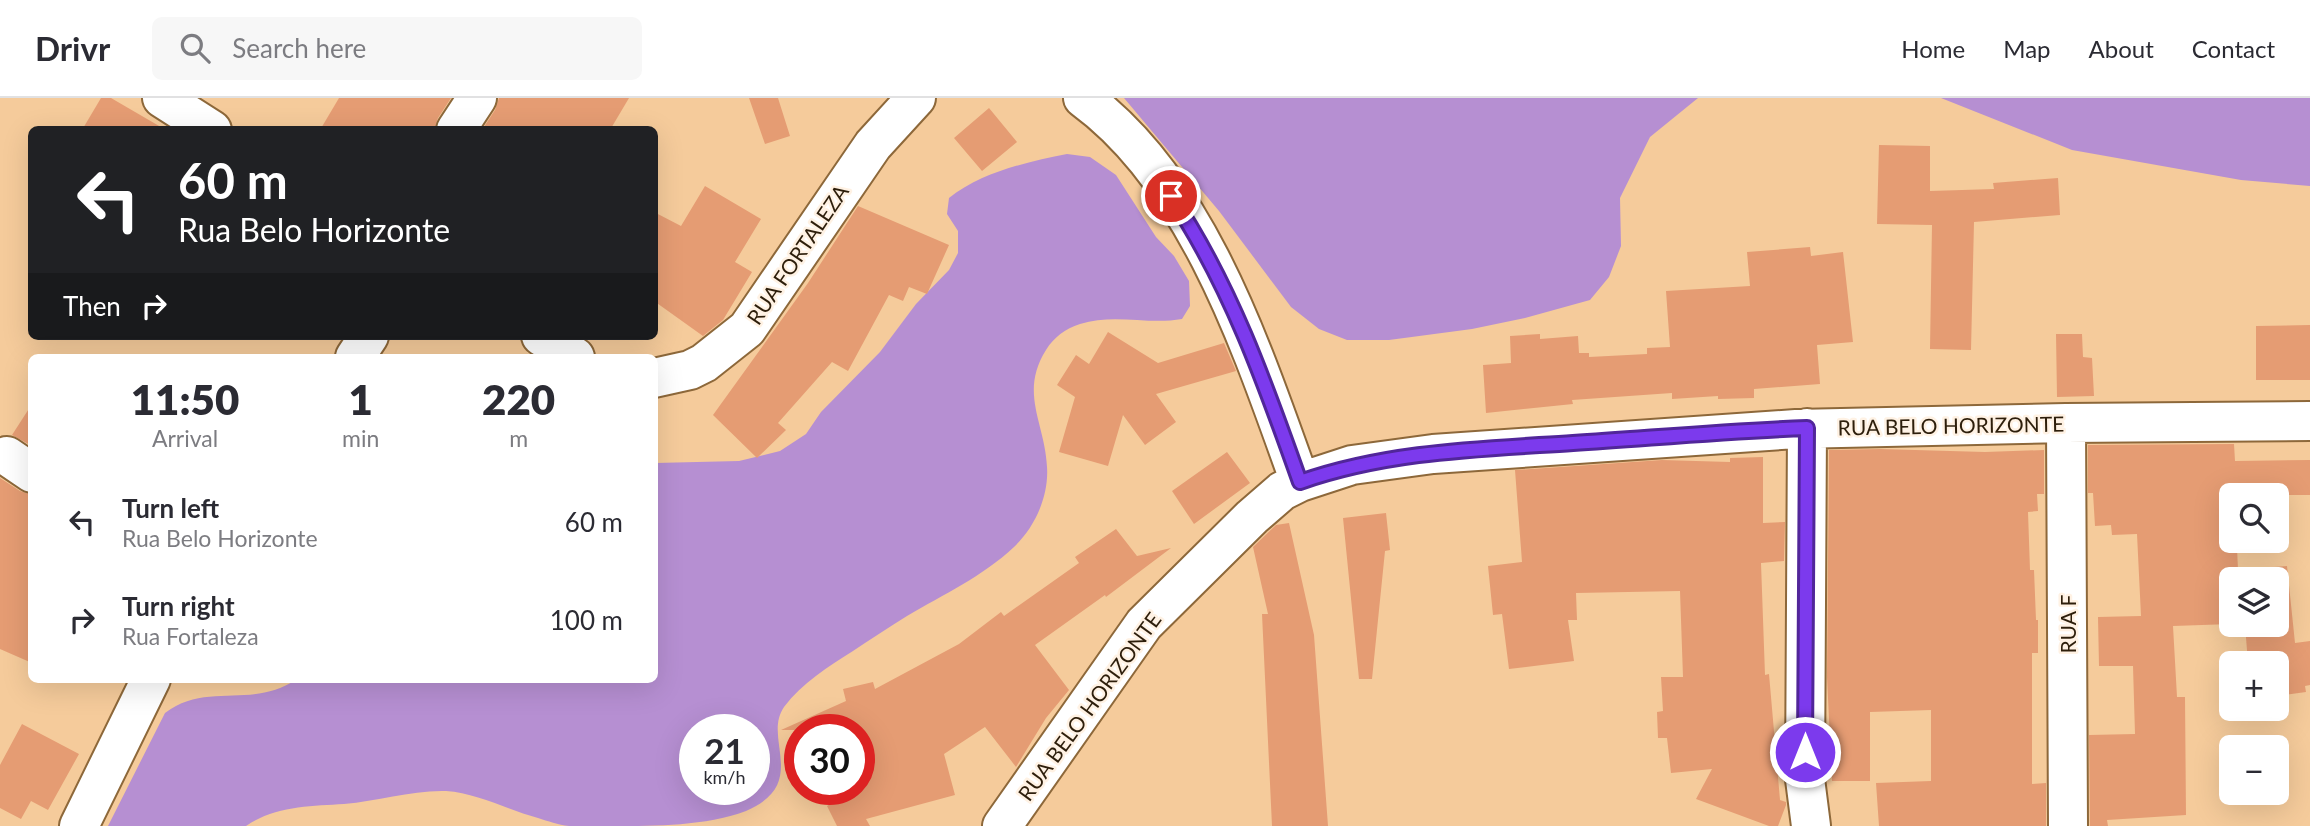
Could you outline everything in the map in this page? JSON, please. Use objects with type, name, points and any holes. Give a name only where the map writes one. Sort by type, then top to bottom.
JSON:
[{"type":"street","points":[[162,98],[206,126]]},
{"type":"street","points":[[459,126],[477,98]]},
{"type":"street","name":"RUA FORTALEZA","points":[[658,377],[690,370],[704,363],[733,343],[747,329],[873,145],[916,98]]},
{"type":"street","points":[[1083,98],[1125,137],[1157,174],[1213,265],[1250,344],[1300,482]]},
{"type":"street","points":[[547,340],[570,354]]},
{"type":"street","name":"RUA BELO HORIZONTE","points":[[1002,826],[1144,624],[1282,491],[1300,482],[1352,465],[1422,455],[1807,428],[2066,422],[2310,421]]},
{"type":"street","name":"RUA F","points":[[2066,422],[2068,826]]},
{"type":"street","points":[[1807,428],[1805,779],[1811,826]]},
{"type":"street","points":[[79,826],[149,683]]},
{"type":"shaded area","points":[[1124,98],[1698,98],[1650,137],[1620,198],[1621,246],[1609,277],[1590,300],[1472,329],[1389,340],[1347,340],[1319,329],[1291,307],[1219,211]]},
{"type":"shaded area","points":[[1941,98],[2310,98],[2310,186],[2241,180],[2072,150]]},
{"type":"shaded area","points":[[1067,154],[1090,157],[1116,175],[1156,237],[1174,256],[1189,281],[1190,306],[1182,319],[1093,321],[1069,328],[1053,341],[1038,366],[1034,380],[1047,478],[1043,500],[1034,521],[1022,539],[1002,558],[825,669],[799,690],[784,707],[779,720],[780,774],[776,787],[770,794],[770,714],[679,714],[679,805],[756,805],[730,816],[681,824],[569,826],[458,792],[433,791],[357,803],[294,808],[269,814],[246,826],[108,826],[165,713],[197,699],[263,693],[289,683],[658,683],[658,463],[739,461],[780,451],[806,434],[821,412],[880,352],[916,304],[949,270],[958,253],[958,231],[947,214],[949,198],[990,175]]},
{"type":"building","points":[[101,98],[111,98],[159,126],[84,126]]},
{"type":"building","points":[[339,98],[451,98],[435,126],[322,126]]},
{"type":"building","points":[[499,98],[629,98],[612,126],[485,126]]},
{"type":"building","points":[[749,98],[778,98],[790,136],[765,144]]},
{"type":"building","points":[[989,108],[1017,142],[982,171],[954,138]]},
{"type":"building","points":[[1879,145],[1930,146],[1930,191],[1994,189],[1993,183],[2058,178],[2060,215],[1974,222],[1971,350],[1930,349],[1932,225],[1877,224]]},
{"type":"building","points":[[705,186],[761,219],[735,262],[752,272],[723,320],[703,336],[658,304],[658,214],[681,226]]},
{"type":"building","points":[[858,206],[949,245],[927,294],[909,287],[903,301],[889,295],[848,371],[832,362],[778,423],[786,430],[757,458],[713,415],[808,283]]},
{"type":"building","points":[[1810,247],[1811,256],[1843,252],[1853,342],[1817,345],[1820,384],[1754,389],[1754,398],[1718,399],[1718,396],[1672,399],[1672,393],[1572,400],[1573,404],[1486,413],[1483,365],[1511,363],[1510,336],[1540,334],[1540,339],[1578,336],[1579,353],[1589,353],[1589,357],[1647,354],[1647,348],[1670,347],[1666,291],[1750,286],[1747,252]]},
{"type":"building","points":[[2310,325],[2310,380],[2256,380],[2256,326]]},
{"type":"building","points":[[1108,332],[1158,363],[1224,343],[1236,371],[1156,394],[1176,422],[1145,445],[1123,415],[1108,466],[1059,452],[1075,397],[1057,385],[1076,355],[1089,364]]},
{"type":"building","points":[[2056,334],[2082,334],[2083,357],[2092,358],[2094,396],[2057,397]]},
{"type":"building","points":[[28,410],[28,444],[12,435]]},
{"type":"building","points":[[2234,444],[2235,461],[2310,460],[2310,495],[2289,495],[2289,483],[2219,483],[2219,553],[2237,553],[2238,567],[2219,567],[2219,624],[2173,626],[2177,697],[2185,697],[2186,815],[2107,820],[2108,826],[2090,826],[2089,735],[2135,734],[2133,666],[2099,666],[2098,617],[2141,616],[2137,534],[2112,535],[2111,525],[2095,526],[2093,493],[2088,493],[2088,445]]},
{"type":"building","points":[[1829,450],[1985,452],[2044,450],[2044,494],[2037,494],[2038,511],[2028,512],[2030,570],[2034,570],[2038,620],[2038,653],[2032,653],[2032,784],[2046,783],[2046,826],[1879,826],[1876,783],[1931,781],[1931,710],[1870,712],[1870,781],[1832,781],[1827,677]]},
{"type":"building","points":[[1227,452],[1250,483],[1194,524],[1172,491]]},
{"type":"building","points":[[1763,457],[1763,523],[1785,522],[1784,561],[1761,563],[1765,675],[1769,674],[1780,800],[1786,802],[1778,826],[1769,826],[1696,799],[1712,769],[1671,773],[1667,738],[1658,738],[1657,712],[1663,711],[1661,677],[1683,677],[1680,591],[1576,593],[1577,620],[1568,620],[1574,661],[1509,669],[1502,614],[1493,615],[1488,566],[1522,562],[1515,470],[1662,460],[1730,462],[1730,458]]},
{"type":"building","points":[[0,478],[28,494],[28,661],[0,649]]},
{"type":"building","points":[[1386,513],[1390,550],[1385,551],[1372,679],[1359,679],[1343,518]]},
{"type":"building","points":[[1289,523],[1314,635],[1328,826],[1272,826],[1262,614],[1268,614],[1253,547],[1276,525]]},
{"type":"building","points":[[1116,529],[1137,556],[1171,548],[1106,597],[1105,595],[1035,645],[1069,690],[1046,718],[1016,767],[985,727],[944,754],[955,795],[866,819],[870,826],[837,826],[829,805],[875,805],[875,714],[817,714],[846,701],[843,689],[873,682],[875,689],[959,644],[1001,612],[1004,616],[1079,563],[1075,557]]},
{"type":"building","points":[[2289,585],[2295,643],[2310,641],[2310,685],[2305,686],[2306,692],[2289,694],[2289,651],[2247,651],[2246,637],[2289,637]]},
{"type":"building","points":[[22,724],[79,754],[48,810],[31,801],[21,819],[0,808],[0,765]]},
{"type":"route","points":[[1171,196],[1213,265],[1250,344],[1300,482],[1352,465],[1390,458],[1508,447],[1807,428],[1805,752]]}]
